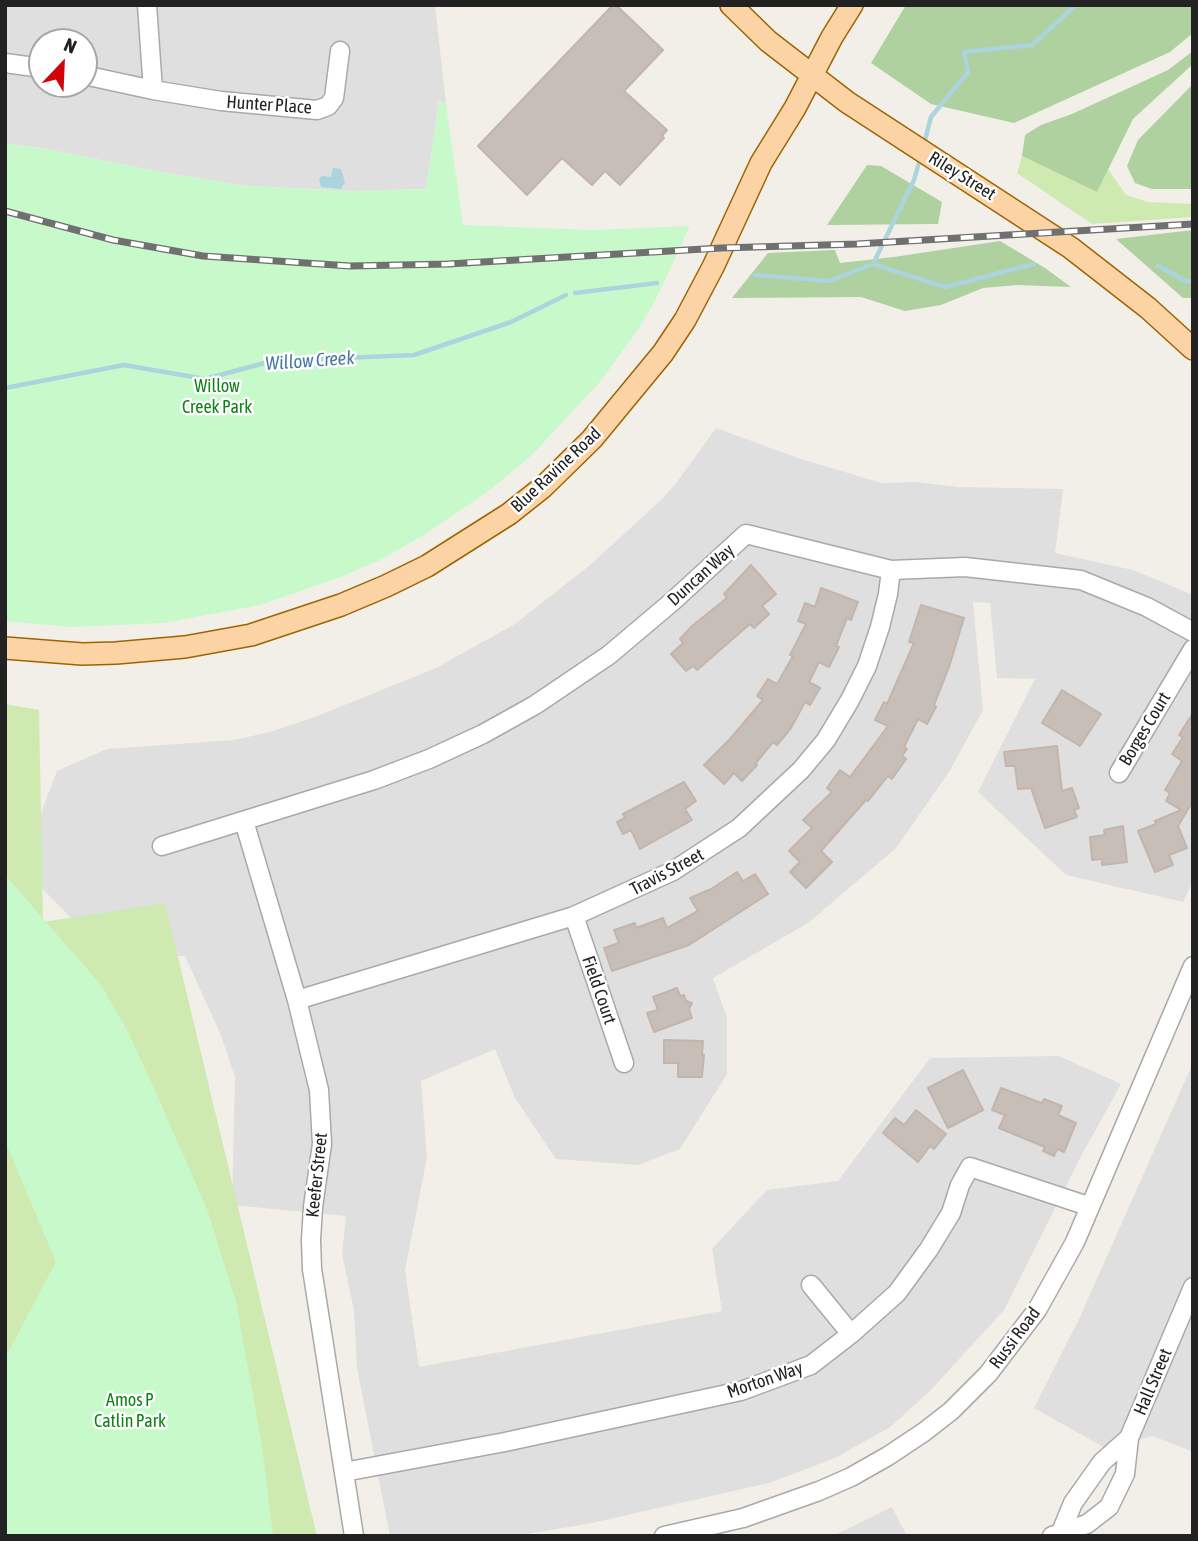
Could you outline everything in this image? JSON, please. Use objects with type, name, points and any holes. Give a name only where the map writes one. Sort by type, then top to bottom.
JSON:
[{"type":"main road","name":"Riley Street","points":[[731,5],[768,41],[847,102],[1071,248],[1147,308],[1193,349]]},
{"type":"main road","name":"Blue Ravine Road","points":[[5,648],[82,654],[149,650],[251,635],[341,605],[427,566],[509,514],[566,465],[622,405],[663,353],[685,320],[713,267],[756,172],[852,5]]},
{"type":"street","points":[[147,5],[153,90]]},
{"type":"street","name":"Hunter Place","points":[[98,78],[221,102],[317,110],[328,106],[334,98],[340,51]]},
{"type":"street","points":[[5,63],[28,66]]},
{"type":"street","name":"Duncan Way","points":[[244,821],[374,780],[429,759],[483,734],[535,705],[635,634],[746,534],[891,570],[965,567],[1081,580],[1147,607],[1193,632]]},
{"type":"street","name":"Travis Street","points":[[297,1000],[573,916],[641,887],[707,851],[739,828],[801,769],[826,740],[850,700],[867,666],[880,627],[891,570]]},
{"type":"street","name":"Borges Court","points":[[1119,773],[1193,649]]},
{"type":"street","points":[[162,846],[244,821]]},
{"type":"street","name":"Keefer Street","points":[[244,821],[297,1000],[319,1090],[322,1144],[313,1207],[312,1269],[354,1536]]},
{"type":"street","name":"Field Court","points":[[573,916],[624,1063]]},
{"type":"street","name":"Russi Road","points":[[664,1536],[743,1518],[819,1491],[888,1456],[924,1432],[951,1411],[988,1374],[1037,1310],[1074,1242],[1193,966]]},
{"type":"street","name":"Morton Way","points":[[344,1472],[505,1442],[741,1391],[811,1364],[851,1334],[897,1293],[951,1213],[960,1185],[970,1167],[1088,1206]]},
{"type":"street","points":[[811,1285],[851,1334]]},
{"type":"street","name":"Hall Street","points":[[1057,1534],[1087,1524],[1109,1507],[1125,1474],[1129,1438],[1187,1316],[1193,1287]]},
{"type":"street","name":"Hall Street","points":[[1057,1534],[1073,1503],[1102,1462],[1129,1438]]},
{"type":"shaded area","points":[[5,5],[435,5],[446,104],[439,101],[426,189],[353,191],[248,186],[165,173],[41,148],[5,144]]},
{"type":"shaded area","points":[[716,428],[798,458],[881,483],[916,482],[959,487],[1063,489],[1055,553],[1133,570],[1193,595],[1193,881],[1183,902],[1066,875],[978,792],[1035,679],[997,678],[990,603],[973,602],[983,710],[949,772],[896,848],[808,923],[713,978],[727,1018],[727,1074],[680,1149],[638,1165],[556,1159],[515,1098],[495,1049],[421,1081],[427,1157],[405,1270],[419,1367],[722,1311],[712,1249],[767,1190],[838,1181],[930,1058],[1059,1056],[1121,1084],[1080,1158],[1004,1310],[930,1391],[890,1427],[835,1458],[769,1483],[587,1524],[515,1536],[390,1536],[357,1368],[354,1310],[342,1254],[346,1216],[232,1205],[235,1077],[220,1033],[185,956],[109,957],[34,880],[27,849],[57,771],[107,749],[234,740],[270,732],[315,717],[436,668],[515,624],[590,565],[660,501]]},
{"type":"shaded area","points":[[1193,1063],[1193,1452],[1153,1436],[1107,1449],[1034,1408],[1079,1319]]},
{"type":"shaded area","points":[[892,1507],[907,1536],[833,1536]]},
{"type":"green space","points":[[906,5],[1193,5],[1193,33],[1170,52],[1014,123],[931,104],[871,63]]},
{"type":"green space","points":[[1193,51],[1193,64],[1133,119],[1097,192],[1022,156],[1025,135],[1041,125],[1072,114],[1168,70]]},
{"type":"green space","points":[[1193,84],[1193,189],[1152,189],[1135,183],[1127,166],[1138,140]]},
{"type":"green space","name":"Willow Creek Park","points":[[439,100],[446,104],[463,225],[591,230],[690,226],[655,301],[638,330],[599,383],[533,454],[490,490],[424,535],[380,560],[341,577],[260,605],[163,623],[71,627],[5,621],[5,144],[41,148],[165,173],[248,186],[353,191],[426,189]]},
{"type":"green space","points":[[1022,156],[1097,192],[1108,169],[1126,195],[1148,202],[1193,204],[1193,217],[1092,224],[1017,173]]},
{"type":"green space","points":[[867,165],[881,166],[942,202],[938,224],[827,225]]},
{"type":"green space","points":[[1193,230],[1193,298],[1183,298],[1116,239]]},
{"type":"green space","points":[[1000,241],[1071,287],[1017,285],[983,288],[941,305],[905,311],[861,297],[732,298],[768,253],[835,250],[840,263]]},
{"type":"green space","name":"Amos P Catlin Park","points":[[5,704],[39,710],[43,922],[165,903],[317,1536],[5,1536]]},
{"type":"green space","name":"Amos P Catlin Park","points":[[5,875],[101,985],[126,1028],[207,1209],[236,1302],[261,1439],[273,1536],[5,1536],[5,1358],[56,1262],[5,1141]]},
{"type":"water","points":[[333,168],[341,169],[345,182],[341,189],[321,187],[319,178],[331,177]]},
{"type":"building","points":[[613,5],[663,50],[624,91],[667,130],[662,136],[664,138],[620,185],[605,171],[592,185],[562,158],[527,195],[478,146]]},
{"type":"building","points":[[751,565],[776,594],[762,606],[769,614],[754,628],[750,624],[697,670],[693,666],[686,671],[671,654],[683,643],[680,639],[727,598],[724,594]]},
{"type":"building","points":[[821,588],[858,602],[851,620],[847,618],[836,646],[839,647],[829,667],[819,662],[809,682],[820,688],[810,705],[805,702],[791,728],[777,745],[773,742],[742,781],[734,773],[724,784],[704,765],[763,700],[757,696],[768,679],[777,684],[793,656],[790,655],[806,624],[798,621],[805,603],[815,607]]},
{"type":"building","points":[[921,605],[964,618],[934,705],[936,707],[927,724],[918,719],[904,747],[907,749],[902,756],[906,759],[892,779],[888,776],[821,851],[832,862],[806,888],[790,872],[800,862],[789,851],[812,828],[803,820],[832,792],[827,788],[840,770],[850,777],[888,726],[875,720],[884,702],[887,704],[914,643],[909,642]]},
{"type":"building","points":[[1062,690],[1101,714],[1080,746],[1042,723]]},
{"type":"building","points":[[1193,713],[1193,801],[1178,826],[1187,848],[1169,855],[1173,865],[1155,872],[1138,831],[1181,810],[1166,801],[1170,793],[1165,790],[1182,761],[1172,754],[1183,737],[1179,735]]},
{"type":"building","points":[[1057,746],[1062,791],[1072,788],[1079,808],[1074,810],[1077,817],[1045,828],[1031,788],[1018,789],[1015,766],[1006,766],[1004,752]]},
{"type":"building","points":[[684,782],[696,801],[685,809],[692,820],[640,849],[631,830],[623,834],[617,822],[625,818],[623,814]]},
{"type":"building","points":[[1123,826],[1127,862],[1102,865],[1102,859],[1092,860],[1090,837],[1105,835],[1104,830]]},
{"type":"building","points":[[737,872],[743,881],[755,874],[768,894],[689,945],[612,971],[604,948],[619,943],[614,930],[635,923],[636,928],[663,918],[667,928],[698,911],[690,898],[711,889]]},
{"type":"building","points":[[677,988],[680,996],[684,995],[686,1001],[692,1003],[689,1009],[692,1018],[654,1032],[647,1013],[658,1010],[653,997]]},
{"type":"building","points":[[664,1040],[703,1041],[702,1077],[678,1077],[678,1063],[664,1063]]},
{"type":"building","points":[[963,1070],[983,1110],[948,1128],[928,1088]]},
{"type":"building","points":[[1001,1088],[1042,1103],[1044,1099],[1062,1106],[1058,1115],[1076,1123],[1064,1152],[1057,1149],[1054,1156],[1043,1151],[1045,1147],[999,1128],[1005,1115],[992,1110]]},
{"type":"building","points":[[916,1110],[946,1134],[934,1149],[930,1146],[918,1162],[883,1133],[895,1118],[904,1125]]},
{"type":"waterway","points":[[924,144],[931,117],[968,72],[964,52],[1032,45],[1076,5],[1083,5]]},
{"type":"waterway","points":[[873,264],[914,180],[920,159]]},
{"type":"waterway","name":"Willow Creek","points":[[755,275],[829,281],[873,264],[945,287],[1034,264]]},
{"type":"waterway","name":"Willow Creek","points":[[1158,266],[1193,282]]},
{"type":"waterway","name":"Willow Creek","points":[[575,293],[657,283]]},
{"type":"waterway","name":"Willow Creek","points":[[5,388],[124,365],[205,379],[272,361],[414,355],[511,322],[566,295]]},
{"type":"railway","points":[[5,211],[113,240],[203,256],[350,266],[448,264],[721,248],[857,244],[1193,224]]}]
